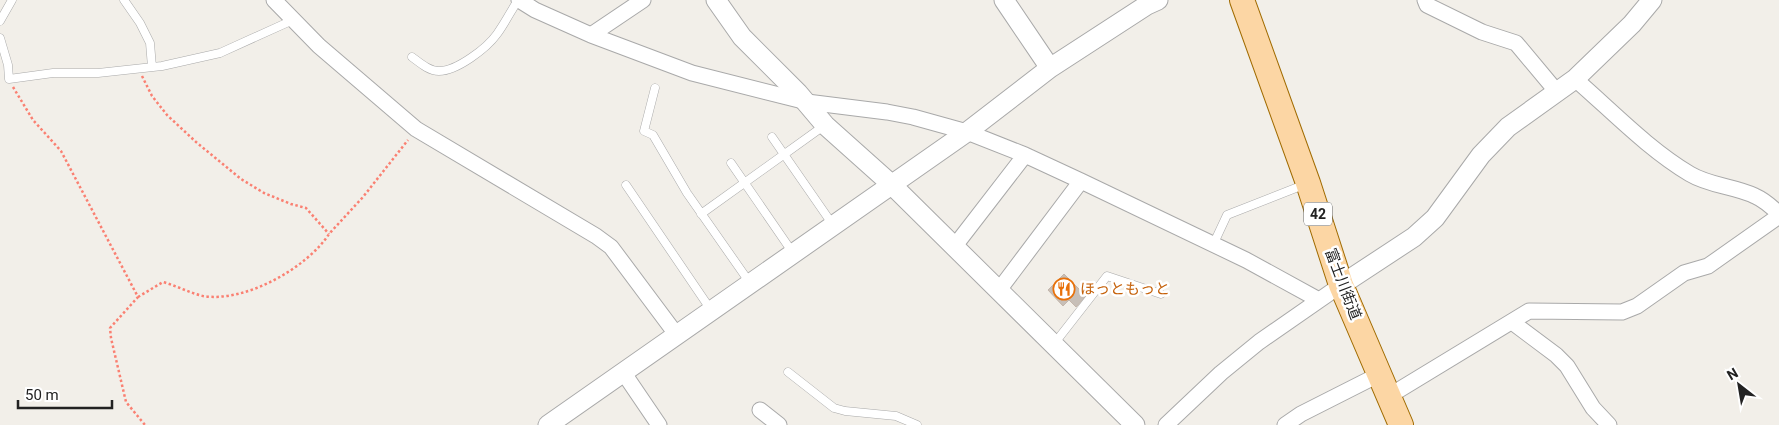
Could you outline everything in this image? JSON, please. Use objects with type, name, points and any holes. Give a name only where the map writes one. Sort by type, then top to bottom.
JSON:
[{"type":"main road","name":"富士川街道","points":[[1242,0],[1308,183],[1341,285],[1401,425]]},
{"type":"street","points":[[274,0],[319,46],[416,129],[596,236],[611,247],[676,334]]},
{"type":"street","points":[[519,0],[535,10],[591,35],[692,73],[807,102],[887,112],[967,132],[1026,155],[1081,181],[1213,245],[1319,300]]},
{"type":"street","points":[[591,35],[643,0]]},
{"type":"street","points":[[716,0],[742,37],[807,102],[825,125],[891,184],[1135,425]]},
{"type":"street","points":[[1004,0],[1050,68]]},
{"type":"street","points":[[548,425],[967,132],[1050,68],[1146,5],[1158,0]]},
{"type":"street","points":[[1425,0],[1427,5],[1482,32],[1516,43],[1557,92]]},
{"type":"street","points":[[1166,425],[1259,342],[1341,285],[1414,238],[1435,218],[1481,155],[1508,126],[1575,80],[1632,24],[1652,0]]},
{"type":"street","points":[[1389,396],[1529,311],[1622,312],[1637,306],[1684,273],[1708,266],[1779,215],[1769,204],[1753,195],[1719,186],[1692,176],[1667,159],[1575,80]]},
{"type":"street","points":[[954,247],[1026,155]]},
{"type":"street","points":[[998,290],[1081,181]]},
{"type":"street","points":[[1512,322],[1556,355],[1567,366],[1593,408],[1609,425]]},
{"type":"street","points":[[623,372],[659,425]]},
{"type":"street","points":[[1285,425],[1301,414],[1380,374]]},
{"type":"street","points":[[760,410],[779,425]]},
{"type":"lane","points":[[0,21],[12,0]]},
{"type":"lane","points":[[124,0],[150,43],[152,67]]},
{"type":"lane","points":[[412,57],[426,67],[438,71],[451,69],[474,56],[496,35],[519,0]]},
{"type":"lane","points":[[0,38],[8,66],[9,79],[53,73],[98,73],[152,67],[220,52],[293,20]]},
{"type":"lane","points":[[656,88],[644,131],[653,135],[687,193],[750,283]]},
{"type":"lane","points":[[701,214],[825,125]]},
{"type":"lane","points":[[772,137],[834,225]]},
{"type":"lane","points":[[731,163],[793,253]]},
{"type":"lane","points":[[1213,245],[1227,215],[1308,183]]},
{"type":"lane","points":[[626,185],[712,310]]},
{"type":"lane","points":[[1054,344],[1107,276],[1161,294]]},
{"type":"lane","points":[[788,372],[834,408],[845,411],[896,416],[917,425]]},
{"type":"path","points":[[138,68],[152,96],[167,116],[196,142],[241,179],[264,193],[306,208],[329,234]]},
{"type":"path","points":[[9,79],[33,120],[61,151],[138,298]]},
{"type":"path","points":[[146,425],[126,402],[110,328],[138,298],[163,282],[204,296],[233,296],[258,288],[285,274],[322,245],[329,234],[363,197],[416,129]]},
{"type":"building","points":[[1064,274],[1086,296],[1076,307],[1069,300],[1063,306],[1048,290]]},
{"type":"place","name":"ほっともっと","points":[[1064,289]]}]
